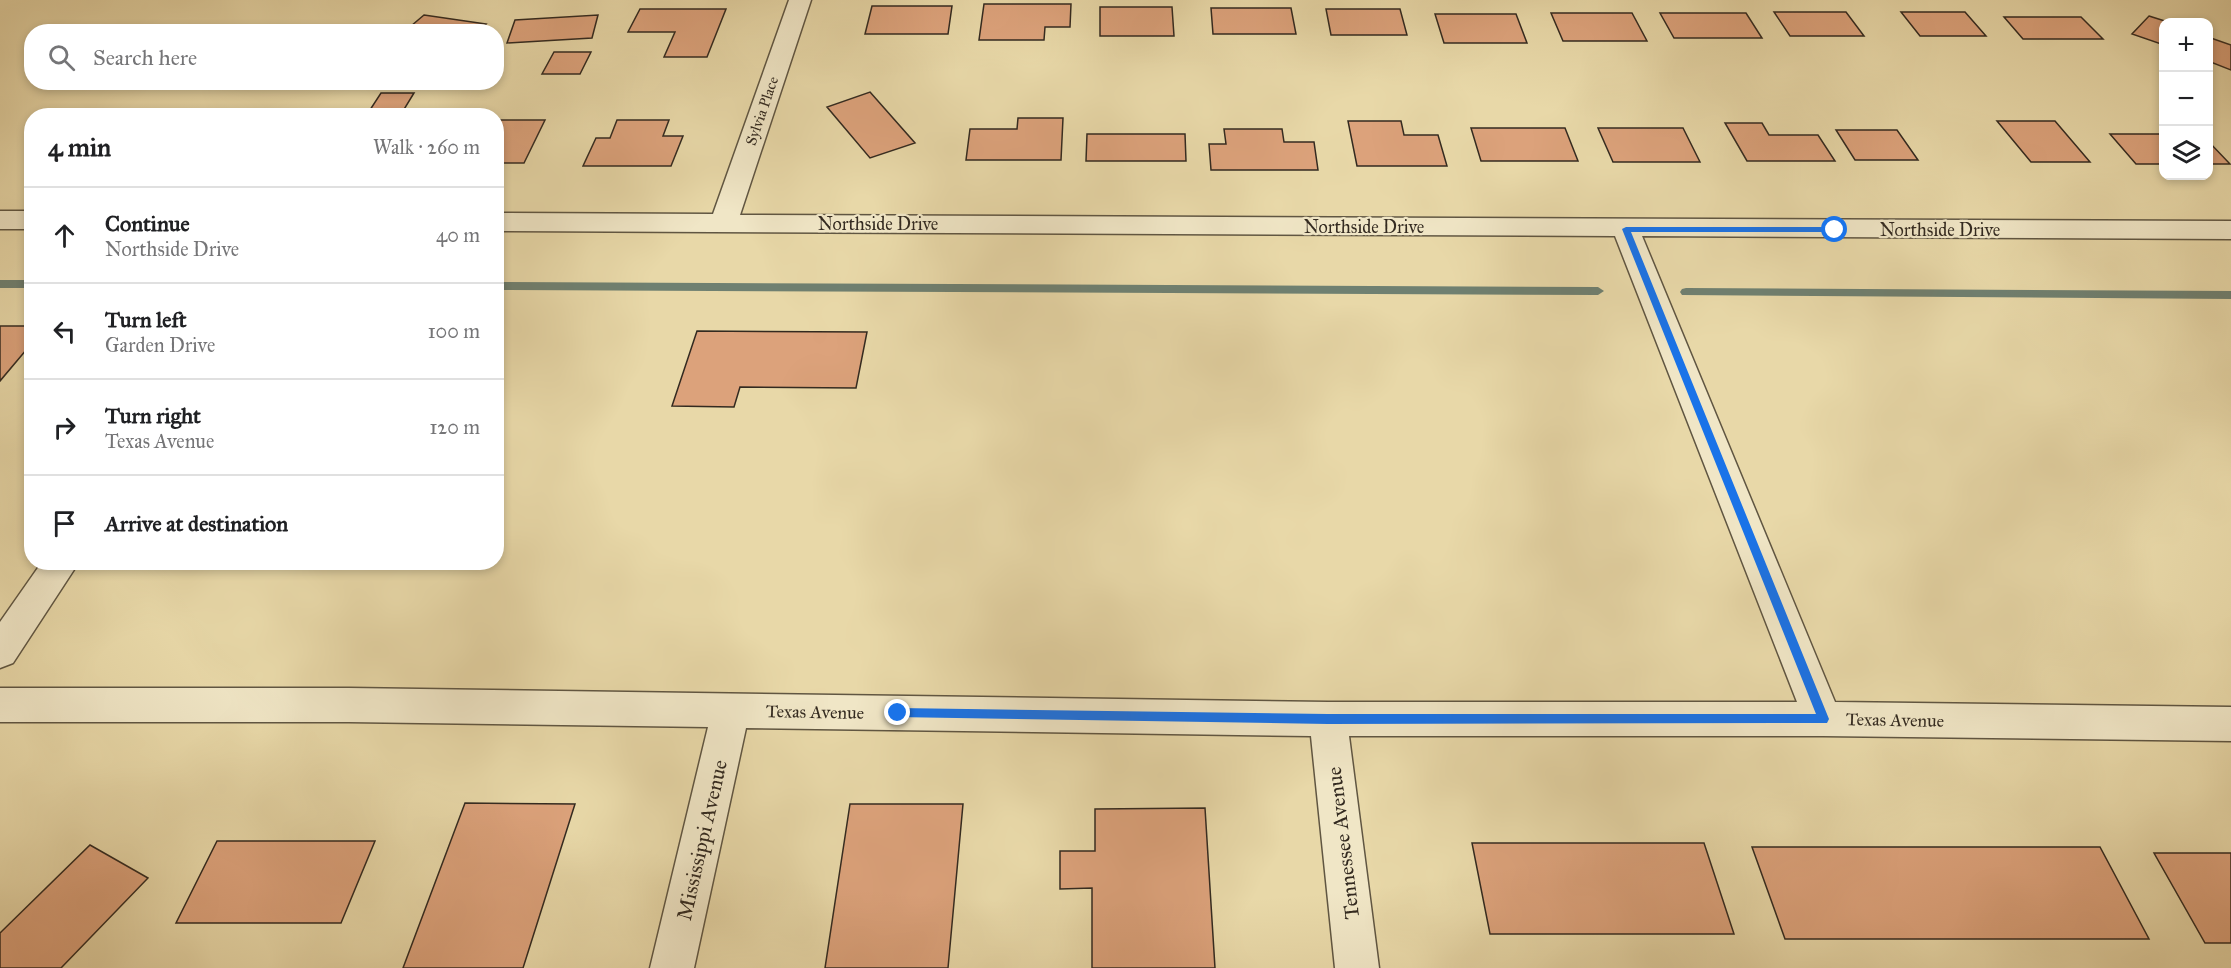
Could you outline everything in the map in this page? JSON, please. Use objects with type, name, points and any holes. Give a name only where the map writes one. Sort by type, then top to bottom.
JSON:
[{"type":"street","name":"Sylvia Place","points":[[724,223],[800,0]]},
{"type":"street","points":[[0,220],[24,220]]},
{"type":"street","name":"Northside Drive","points":[[504,222],[2231,230]]},
{"type":"street","points":[[1626,229],[1823,719]]},
{"type":"street","points":[[0,652],[56,570]]},
{"type":"street","name":"Texas Avenue","points":[[0,705],[349,705],[1328,719],[1823,719],[2231,724]]},
{"type":"street","name":"Mississippi Avenue","points":[[672,968],[731,711]]},
{"type":"street","name":"Tennessee Avenue","points":[[1328,719],[1357,968]]},
{"type":"building","points":[[984,4],[1071,4],[1070,27],[1045,27],[1044,40],[979,40]]},
{"type":"building","points":[[872,6],[952,6],[948,34],[865,34]]},
{"type":"building","points":[[1100,7],[1172,7],[1174,36],[1100,36]]},
{"type":"building","points":[[1211,8],[1291,8],[1296,34],[1213,34]]},
{"type":"building","points":[[640,9],[726,9],[707,57],[664,57],[675,32],[628,32]]},
{"type":"building","points":[[1326,9],[1400,9],[1407,35],[1331,35]]},
{"type":"building","points":[[1774,12],[1846,12],[1864,36],[1790,36]]},
{"type":"building","points":[[1901,12],[1965,12],[1986,36],[1920,36]]},
{"type":"building","points":[[1551,13],[1632,13],[1647,41],[1563,41]]},
{"type":"building","points":[[1660,13],[1746,13],[1762,38],[1674,38]]},
{"type":"building","points":[[1435,14],[1516,14],[1527,43],[1444,43]]},
{"type":"building","points":[[424,15],[486,24],[413,24]]},
{"type":"building","points":[[598,15],[592,38],[507,43],[515,20]]},
{"type":"building","points":[[2149,16],[2159,19],[2159,43],[2132,34]]},
{"type":"building","points":[[2004,17],[2081,17],[2103,39],[2023,39]]},
{"type":"building","points":[[2213,39],[2231,45],[2231,70],[2213,63]]},
{"type":"building","points":[[554,52],[591,52],[580,74],[542,74]]},
{"type":"building","points":[[870,92],[915,143],[870,158],[827,107]]},
{"type":"building","points":[[381,93],[414,93],[405,108],[371,108]]},
{"type":"building","points":[[1018,118],[1063,118],[1061,160],[966,160],[970,129],[1017,129]]},
{"type":"building","points":[[504,120],[545,120],[524,163],[504,163]]},
{"type":"building","points":[[617,120],[669,120],[663,136],[683,136],[671,166],[583,166],[596,138],[610,138]]},
{"type":"building","points":[[1348,121],[1401,121],[1404,135],[1438,135],[1447,166],[1357,166]]},
{"type":"building","points":[[1997,121],[2055,121],[2090,162],[2031,162]]},
{"type":"building","points":[[1725,123],[1762,123],[1769,135],[1818,135],[1835,161],[1747,161]]},
{"type":"building","points":[[1471,128],[1565,128],[1578,161],[1481,161]]},
{"type":"building","points":[[1598,128],[1683,128],[1700,162],[1613,162]]},
{"type":"building","points":[[1224,129],[1282,129],[1284,142],[1314,142],[1318,170],[1211,170],[1209,144],[1226,144]]},
{"type":"building","points":[[1836,130],[1897,130],[1918,160],[1855,160]]},
{"type":"building","points":[[1087,134],[1185,134],[1186,161],[1086,161]]},
{"type":"building","points":[[2110,134],[2159,134],[2159,164],[2136,164]]},
{"type":"building","points":[[2213,146],[2230,164],[2213,164]]},
{"type":"building","points":[[0,326],[24,326],[24,352],[0,381]]},
{"type":"building","points":[[697,331],[867,332],[856,388],[740,387],[734,407],[672,406]]},
{"type":"building","points":[[465,803],[575,804],[523,968],[403,968]]},
{"type":"building","points":[[850,804],[963,804],[948,968],[825,968]]},
{"type":"building","points":[[1205,808],[1215,968],[1092,968],[1092,888],[1060,889],[1060,851],[1095,851],[1095,809]]},
{"type":"building","points":[[217,841],[375,841],[341,923],[176,923]]},
{"type":"building","points":[[1472,843],[1704,843],[1734,934],[1490,934]]},
{"type":"building","points":[[90,845],[148,878],[61,968],[0,968],[0,933]]},
{"type":"building","points":[[1752,847],[2100,847],[2149,939],[1785,939]]},
{"type":"building","points":[[2154,853],[2231,853],[2231,943],[2205,943]]},
{"type":"waterway","points":[[0,284],[24,284]]},
{"type":"waterway","points":[[504,286],[1598,291]]},
{"type":"waterway","points":[[1686,292],[2231,295]]},
{"type":"route","points":[[898,713],[1328,719],[1823,719],[1626,229],[1835,230]]}]
